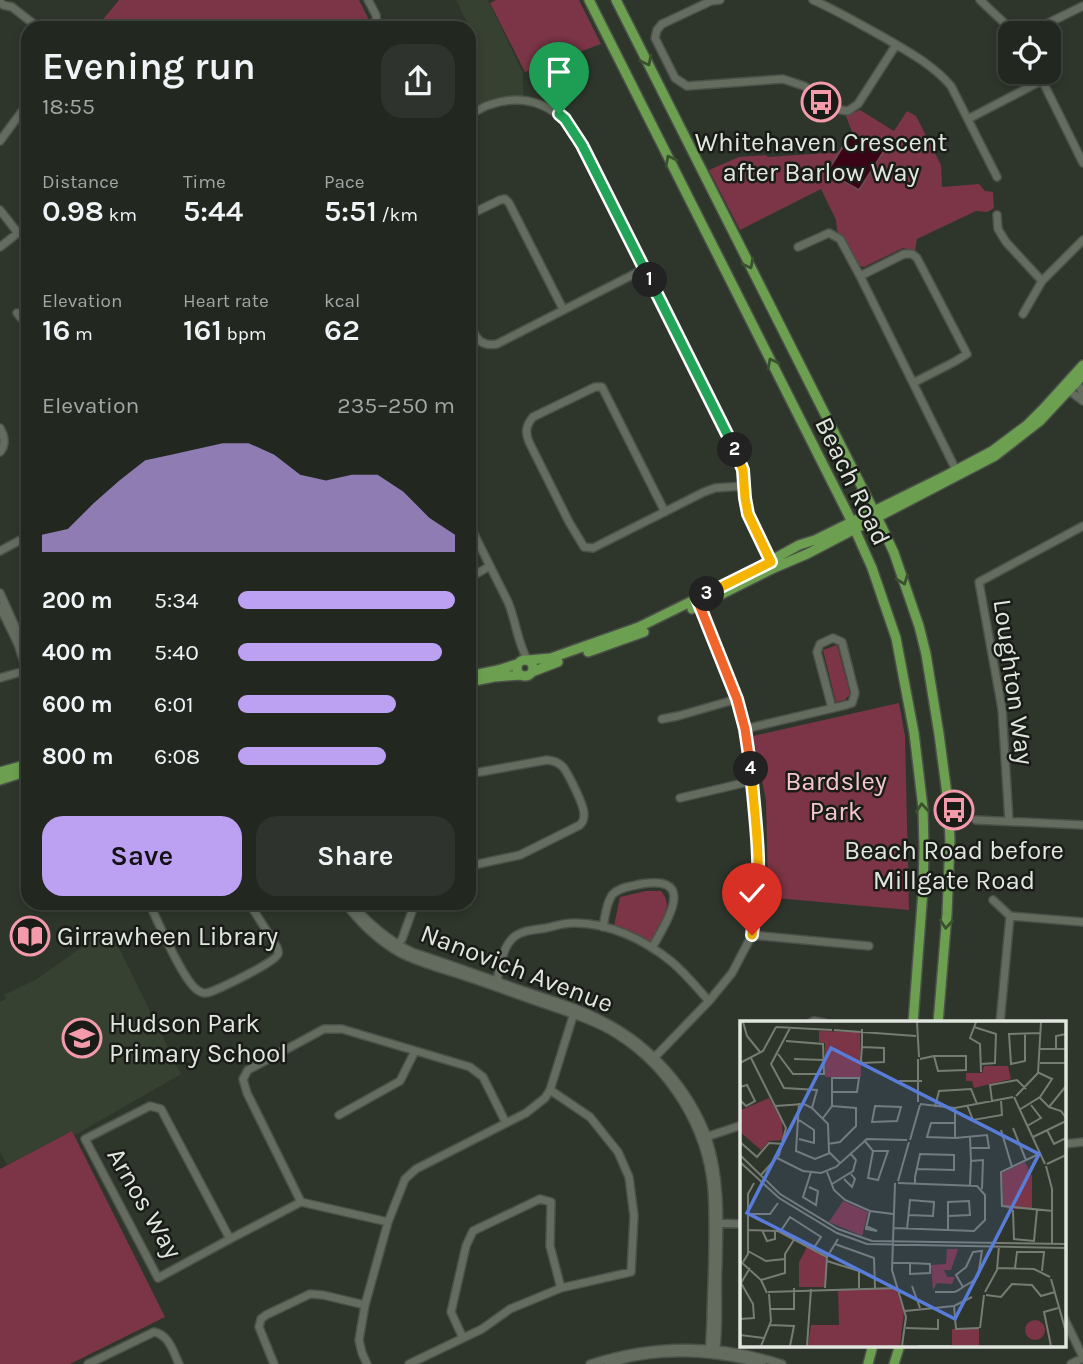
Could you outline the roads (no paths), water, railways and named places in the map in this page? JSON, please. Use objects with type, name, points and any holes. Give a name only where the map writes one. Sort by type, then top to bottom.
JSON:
[{"type":"main road","name":"Beach Road","points":[[589,0],[853,525],[872,568],[896,638],[908,698],[923,808],[923,890],[913,1021]]},
{"type":"main road","name":"Beach Road","points":[[616,0],[875,514],[894,554],[919,626],[926,653],[947,790],[950,840],[938,1021]]},
{"type":"main road","points":[[476,681],[526,676],[542,667],[633,637],[772,565],[807,554],[853,525],[995,456],[1031,429],[1070,385],[1083,365]]},
{"type":"main road","points":[[1070,385],[1083,375]]},
{"type":"main road","points":[[476,675],[523,662],[551,658],[625,633],[698,602]]},
{"type":"main road","points":[[523,662],[533,666],[532,672]]},
{"type":"main road","points":[[520,675],[517,670],[523,662]]},
{"type":"main road","points":[[0,772],[21,766]]},
{"type":"main road","points":[[0,780],[21,773]]},
{"type":"main road","points":[[868,1364],[873,1346]]},
{"type":"main road","points":[[894,1363],[900,1346]]},
{"type":"street","points":[[368,0],[376,21]]},
{"type":"street","points":[[720,0],[710,1],[662,24],[657,30],[655,38],[675,78],[687,86],[783,79],[804,86],[841,110],[848,111],[858,104],[897,45]]},
{"type":"street","points":[[813,0],[897,45],[930,65],[945,78],[997,177]]},
{"type":"street","points":[[980,0],[1002,21]]},
{"type":"street","points":[[0,2],[3,5],[10,4],[31,21]]},
{"type":"street","points":[[1052,21],[1083,6]]},
{"type":"street","points":[[968,119],[1034,84]]},
{"type":"street","points":[[1044,84],[1083,163]]},
{"type":"street","points":[[476,112],[497,102],[516,99],[543,105],[565,119],[582,145],[736,453],[743,470],[748,514],[772,565]]},
{"type":"street","points":[[0,141],[21,112]]},
{"type":"street","points":[[476,212],[500,200],[505,199],[509,203],[563,309]]},
{"type":"street","points":[[0,210],[18,233]]},
{"type":"street","points":[[997,215],[998,229],[1006,242],[1042,281]]},
{"type":"street","points":[[0,247],[21,231]]},
{"type":"street","points":[[798,247],[829,233],[840,239],[957,473]]},
{"type":"street","points":[[1023,314],[1042,281],[1083,240]]},
{"type":"street","points":[[860,276],[904,254],[912,254],[917,258],[963,345],[967,354],[913,383]]},
{"type":"street","points":[[476,334],[480,341],[489,345],[496,344],[644,269]]},
{"type":"street","points":[[17,313],[21,318]]},
{"type":"street","points":[[1070,385],[1083,395]]},
{"type":"street","points":[[1070,385],[1083,401]]},
{"type":"street","points":[[664,512],[602,387],[595,387],[533,417],[530,421],[526,433],[529,442],[584,548],[593,548],[715,488],[743,486]]},
{"type":"street","points":[[0,428],[5,444],[0,453]]},
{"type":"street","name":"Loughton Way","points":[[1009,821],[1002,709],[979,582],[1083,526]]},
{"type":"street","points":[[476,538],[512,613],[523,662]]},
{"type":"street","points":[[0,551],[21,540]]},
{"type":"street","points":[[476,574],[490,566]]},
{"type":"street","points":[[0,593],[21,640]]},
{"type":"street","points":[[652,1060],[733,973],[752,935],[758,889],[755,806],[745,729],[737,699],[698,602]]},
{"type":"street","points":[[0,607],[21,652]]},
{"type":"street","points":[[745,729],[832,708],[852,703],[855,693],[842,642],[833,638],[820,644],[817,652],[832,708]]},
{"type":"street","points":[[0,678],[21,674]]},
{"type":"street","points":[[662,719],[737,699]]},
{"type":"street","points":[[476,773],[547,760],[556,762],[568,775],[584,812],[580,825],[540,846],[507,859],[476,865]]},
{"type":"street","points":[[680,798],[752,781]]},
{"type":"street","points":[[976,820],[1083,825]]},
{"type":"street","points":[[603,927],[611,896],[617,890],[650,882],[668,884],[672,890],[673,906],[652,948]]},
{"type":"street","points":[[993,900],[1010,916],[1083,922]]},
{"type":"street","points":[[153,910],[183,970],[193,986],[204,993],[249,973],[278,955],[275,944],[254,910]]},
{"type":"street","name":"Nanovich Avenue","points":[[351,910],[371,932],[396,947],[605,1021],[621,1031],[679,1086],[690,1103],[704,1138],[716,1182],[713,1351]]},
{"type":"street","name":"Nanovich Avenue","points":[[358,910],[396,947]]},
{"type":"street","points":[[396,947],[402,939],[412,910]]},
{"type":"street","points":[[1000,1021],[1010,916]]},
{"type":"street","points":[[496,984],[504,954],[515,936],[571,923],[612,928],[652,948],[671,962],[709,1001]]},
{"type":"street","points":[[752,935],[869,946]]},
{"type":"street","points":[[367,1364],[359,1340],[365,1305],[388,1222],[405,1179],[416,1169],[537,1105],[550,1090],[574,1012]]},
{"type":"street","points":[[388,1222],[302,1202],[247,1093],[243,1079],[248,1070],[324,1029],[342,1029],[470,1067],[483,1077],[506,1123]]},
{"type":"street","points":[[339,1115],[400,1081],[415,1051]]},
{"type":"street","points":[[409,1364],[482,1329],[510,1309],[561,1288],[631,1272],[634,1216],[629,1177],[618,1152],[590,1117],[550,1090]]},
{"type":"street","name":"Arnos Way","points":[[230,1239],[161,1109],[150,1106],[85,1139],[158,1278],[302,1202]]},
{"type":"street","points":[[704,1138],[740,1126]]},
{"type":"street","points":[[463,1338],[451,1312],[466,1246],[473,1231],[540,1199],[551,1202],[550,1246],[561,1288]]},
{"type":"street","points":[[716,1223],[740,1224]]},
{"type":"street","points":[[274,1364],[260,1331],[259,1323],[266,1315],[310,1294],[365,1305]]},
{"type":"street","points":[[250,1319],[259,1323]]},
{"type":"street","points":[[1066,1322],[1083,1357],[1071,1364]]},
{"type":"street","points":[[88,1364],[154,1332],[168,1341],[179,1364]]},
{"type":"street","points":[[608,1364],[671,1347],[743,1353],[782,1364]]},
{"type":"street","points":[[713,1351],[762,1364]]},
{"type":"street","points":[[590,1364],[630,1358]]},
{"type":"place","name":"Whitehaven Crescent after Barlow Way","points":[[821,102]]},
{"type":"place","name":"Beach Road before Millgate Road","points":[[954,810]]},
{"type":"place","name":"Girrawheen Library","points":[[30,936]]},
{"type":"place","name":"Hudson Park Primary School","points":[[82,1038]]},
{"type":"park label","name":"Bardsley Park","points":[[836,796]]}]
